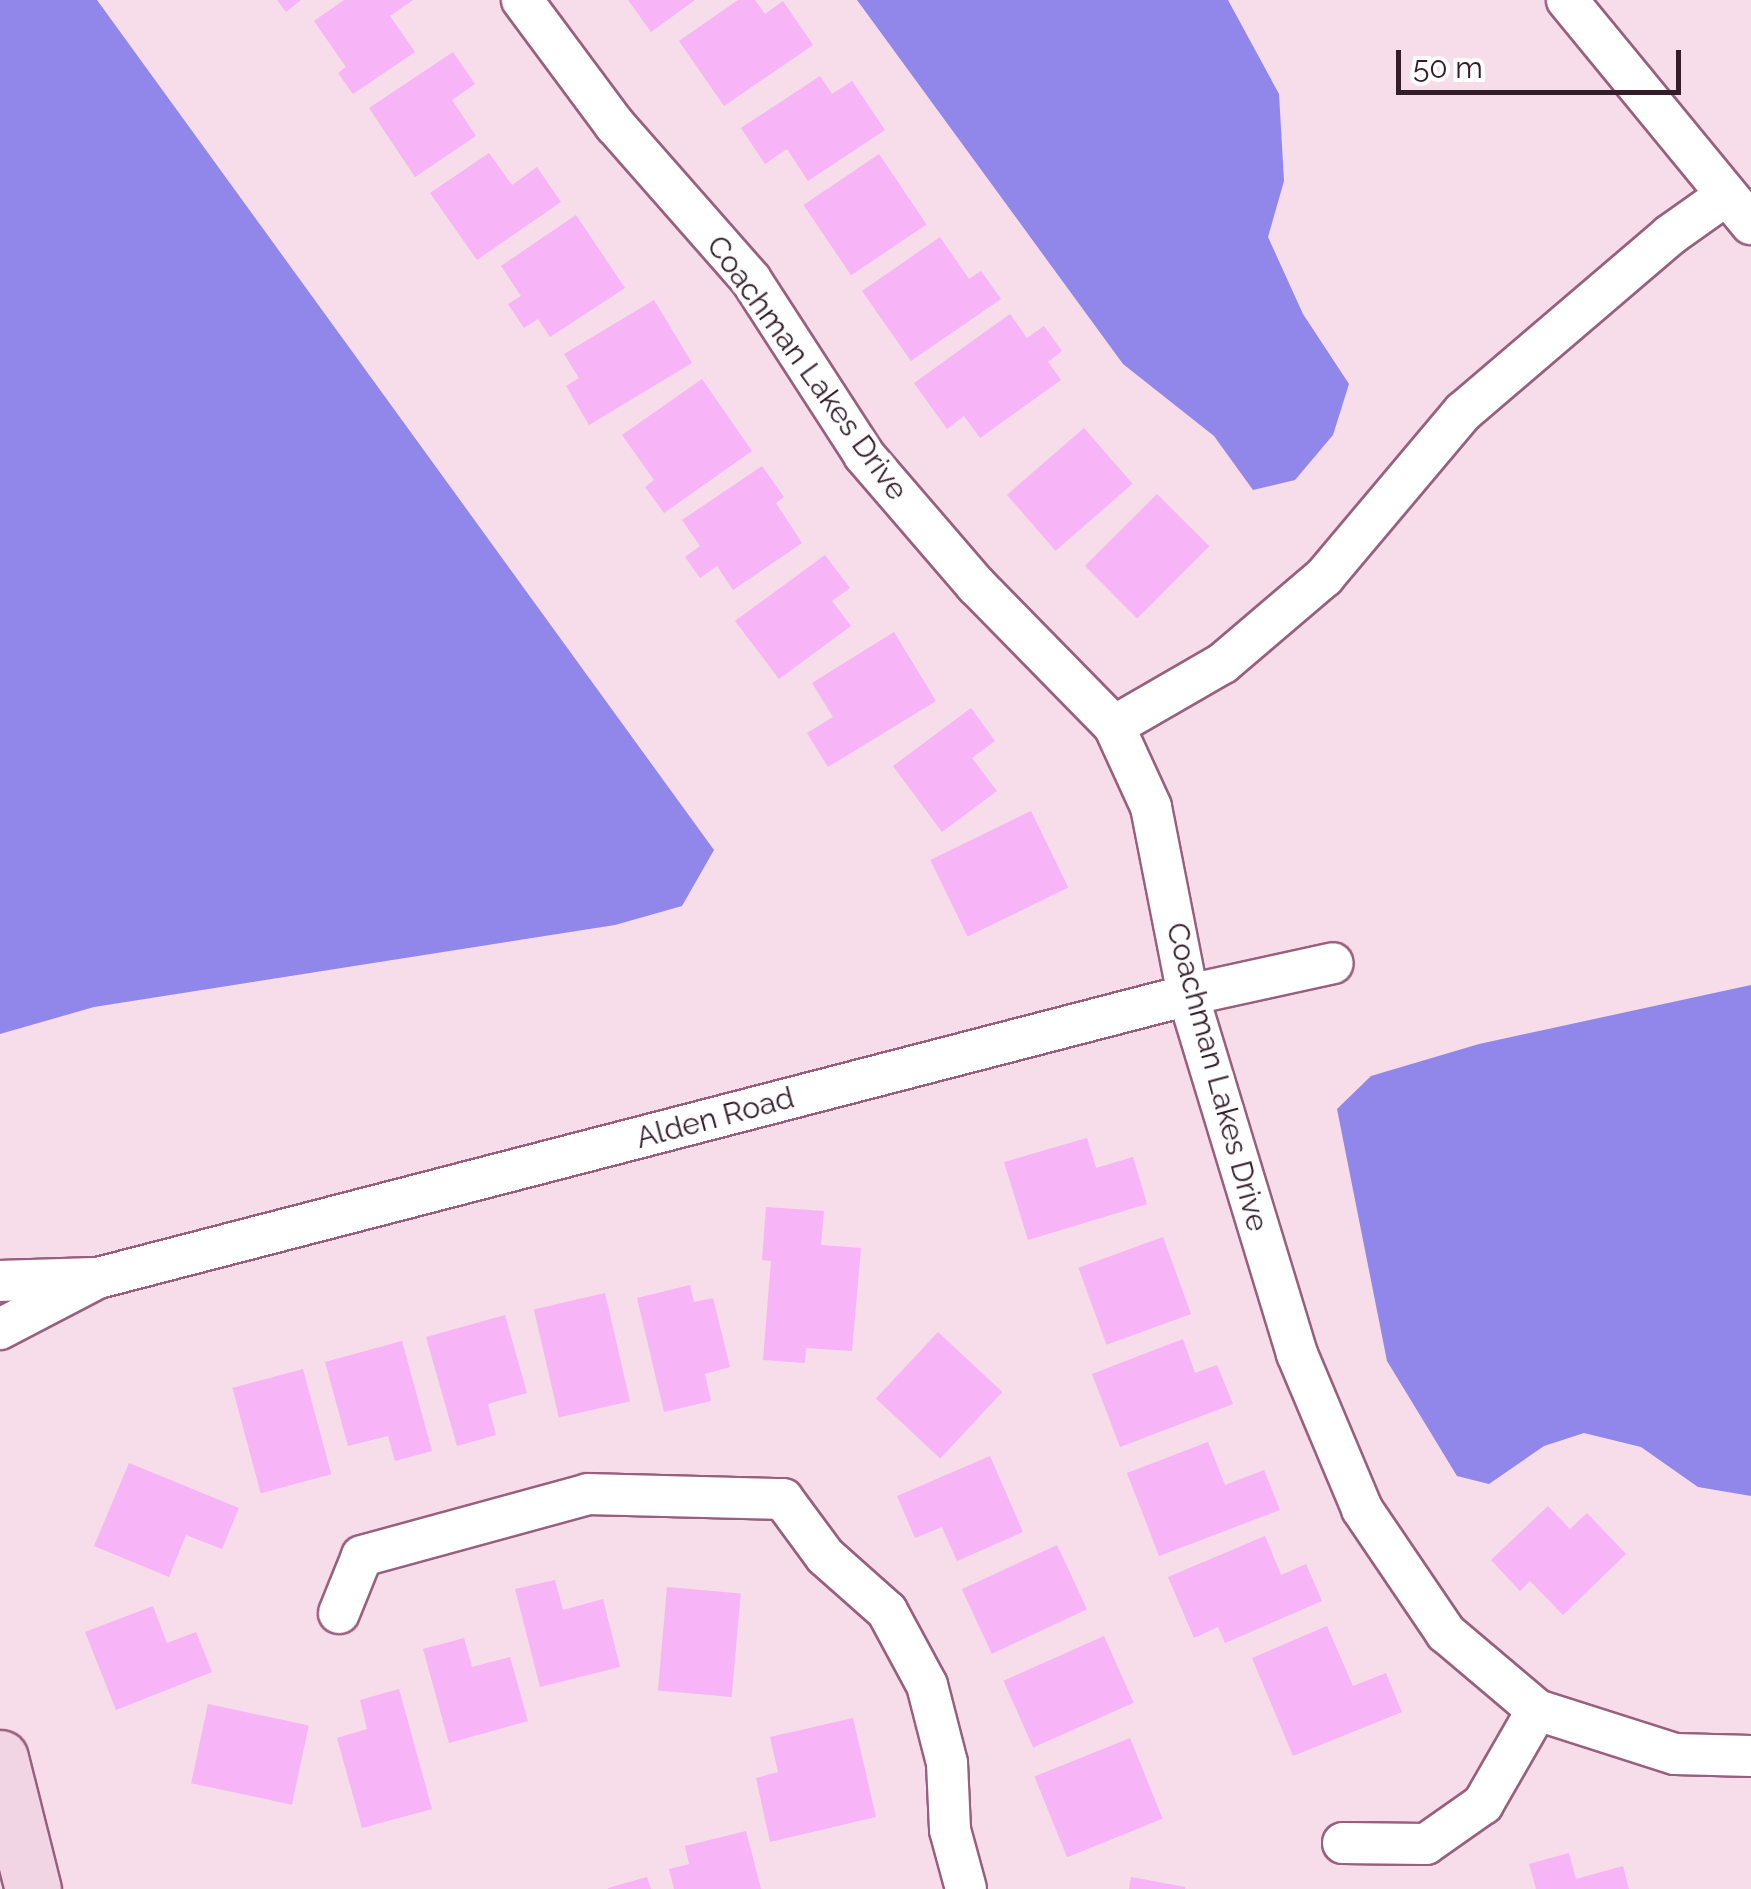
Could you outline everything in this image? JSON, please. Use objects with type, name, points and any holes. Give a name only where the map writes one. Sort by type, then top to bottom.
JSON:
[{"type":"street","name":"Coachman Lakes Drive","points":[[522,0],[616,126],[751,280],[864,455],[976,585],[1114,726],[1151,807],[1188,995],[1297,1354],[1362,1509],[1446,1632],[1538,1710],[1675,1754],[1751,1756]]},
{"type":"street","points":[[1114,726],[1223,663],[1324,577],[1463,412],[1670,235],[1738,210],[1568,0]]},
{"type":"street","name":"Alden Road","points":[[0,1328],[98,1278],[1188,995],[1333,962]]},
{"type":"street","name":"Alden Road","points":[[0,1281],[98,1278]]},
{"type":"street","points":[[339,1613],[362,1556],[588,1494],[783,1500],[825,1556],[887,1611],[927,1686],[947,1764],[950,1830],[966,1889]]},
{"type":"street","points":[[1343,1843],[1426,1844],[1483,1804],[1538,1710]]},
{"type":"street","points":[[0,1758],[33,1889]]},
{"type":"shaded area","points":[[0,0],[97,0],[714,850],[682,906],[615,925],[94,1007],[0,1034]]},
{"type":"shaded area","points":[[857,0],[1228,0],[1279,94],[1284,181],[1268,237],[1303,314],[1349,384],[1333,435],[1295,480],[1253,490],[1214,436],[1123,364]]},
{"type":"shaded area","points":[[1751,985],[1751,1496],[1698,1487],[1641,1447],[1584,1433],[1544,1446],[1489,1484],[1457,1476],[1387,1361],[1337,1109],[1371,1076],[1479,1044]]},
{"type":"building","points":[[277,0],[301,0],[286,12]]},
{"type":"building","points":[[344,0],[413,0],[390,16],[415,52],[353,94],[338,73],[346,67],[314,21]]},
{"type":"building","points":[[628,0],[695,0],[651,32]]},
{"type":"building","points":[[738,0],[755,0],[765,14],[783,1],[813,45],[724,106],[679,41]]},
{"type":"building","points":[[453,52],[475,84],[452,100],[476,136],[415,177],[369,108]]},
{"type":"building","points":[[820,76],[832,94],[852,81],[885,130],[808,181],[787,149],[765,164],[741,128]]},
{"type":"building","points":[[489,153],[512,185],[537,167],[561,202],[477,260],[430,193]]},
{"type":"building","points":[[879,154],[927,224],[851,275],[804,205]]},
{"type":"building","points":[[576,215],[625,288],[550,337],[538,319],[524,328],[508,304],[521,296],[501,266]]},
{"type":"building","points":[[940,237],[969,279],[981,271],[1001,299],[911,361],[862,291]]},
{"type":"building","points":[[654,300],[692,363],[589,425],[566,386],[579,378],[564,354]]},
{"type":"building","points":[[1010,314],[1027,338],[1044,326],[1062,351],[1048,362],[1061,380],[980,438],[964,416],[947,429],[914,383]]},
{"type":"building","points":[[702,379],[752,451],[664,513],[645,487],[654,480],[622,435]]},
{"type":"building","points":[[1084,428],[1133,484],[1056,551],[1007,495]]},
{"type":"building","points":[[762,466],[784,497],[776,503],[802,543],[733,590],[717,566],[700,578],[685,557],[700,546],[682,520]]},
{"type":"building","points":[[1157,494],[1209,546],[1137,618],[1085,566]]},
{"type":"building","points":[[825,555],[850,588],[832,601],[851,626],[779,679],[735,621]]},
{"type":"building","points":[[894,632],[936,701],[828,767],[807,733],[833,717],[812,683]]},
{"type":"building","points":[[971,708],[995,741],[972,758],[997,791],[942,832],[893,766]]},
{"type":"building","points":[[1031,811],[1068,887],[968,936],[930,860]]},
{"type":"building","points":[[1087,1138],[1096,1168],[1133,1157],[1147,1204],[1028,1240],[1004,1162]]},
{"type":"building","points":[[766,1207],[824,1211],[821,1245],[861,1248],[852,1351],[806,1348],[805,1363],[763,1360],[771,1261],[762,1260]]},
{"type":"building","points":[[1163,1237],[1191,1314],[1106,1345],[1078,1268]]},
{"type":"building","points":[[690,1285],[694,1302],[713,1298],[730,1367],[705,1374],[711,1401],[664,1412],[637,1298]]},
{"type":"building","points":[[605,1293],[630,1401],[559,1418],[534,1309]]},
{"type":"building","points":[[505,1315],[527,1393],[488,1404],[496,1435],[457,1446],[426,1337]]},
{"type":"building","points":[[938,1332],[1002,1392],[940,1459],[876,1399]]},
{"type":"building","points":[[1183,1339],[1195,1373],[1217,1365],[1233,1404],[1120,1447],[1092,1374]]},
{"type":"building","points":[[402,1341],[432,1451],[395,1461],[388,1436],[348,1446],[325,1362]]},
{"type":"building","points":[[303,1369],[331,1474],[261,1493],[232,1388]]},
{"type":"building","points":[[1208,1442],[1225,1485],[1264,1470],[1280,1510],[1159,1556],[1127,1473]]},
{"type":"building","points":[[990,1456],[1023,1532],[957,1561],[942,1527],[915,1538],[897,1496]]},
{"type":"building","points":[[129,1463],[239,1508],[222,1549],[186,1535],[169,1577],[94,1546]]},
{"type":"building","points":[[1548,1506],[1570,1529],[1587,1513],[1626,1554],[1563,1615],[1530,1581],[1520,1591],[1491,1560]]},
{"type":"building","points":[[1265,1536],[1281,1575],[1306,1564],[1322,1601],[1225,1643],[1218,1627],[1194,1638],[1168,1577]]},
{"type":"building","points":[[1057,1545],[1087,1609],[992,1654],[962,1589]]},
{"type":"building","points":[[555,1580],[563,1610],[603,1599],[620,1667],[540,1687],[515,1589]]},
{"type":"building","points":[[667,1587],[741,1593],[732,1697],[658,1691]]},
{"type":"building","points":[[153,1606],[167,1643],[196,1632],[212,1672],[116,1710],[85,1632]]},
{"type":"building","points":[[1327,1626],[1353,1686],[1386,1673],[1402,1712],[1293,1756],[1252,1658]]},
{"type":"building","points":[[1104,1636],[1134,1703],[1033,1747],[1004,1681]]},
{"type":"building","points":[[464,1638],[472,1667],[510,1657],[528,1721],[449,1743],[423,1649]]},
{"type":"building","points":[[399,1689],[432,1809],[362,1828],[337,1738],[367,1729],[360,1700]]},
{"type":"building","points":[[208,1704],[309,1725],[292,1805],[191,1783]]},
{"type":"building","points":[[853,1718],[876,1817],[770,1842],[756,1778],[778,1772],[770,1737]]},
{"type":"building","points":[[1130,1738],[1163,1819],[1067,1857],[1035,1777]]},
{"type":"building","points":[[746,1831],[761,1889],[674,1889],[669,1869],[689,1864],[685,1846]]},
{"type":"building","points":[[1569,1853],[1576,1879],[1623,1866],[1629,1889],[1536,1889],[1529,1864]]},
{"type":"building","points":[[647,1877],[651,1889],[608,1889],[608,1888]]},
{"type":"building","points":[[1131,1877],[1185,1887],[1185,1889],[1129,1889]]}]
